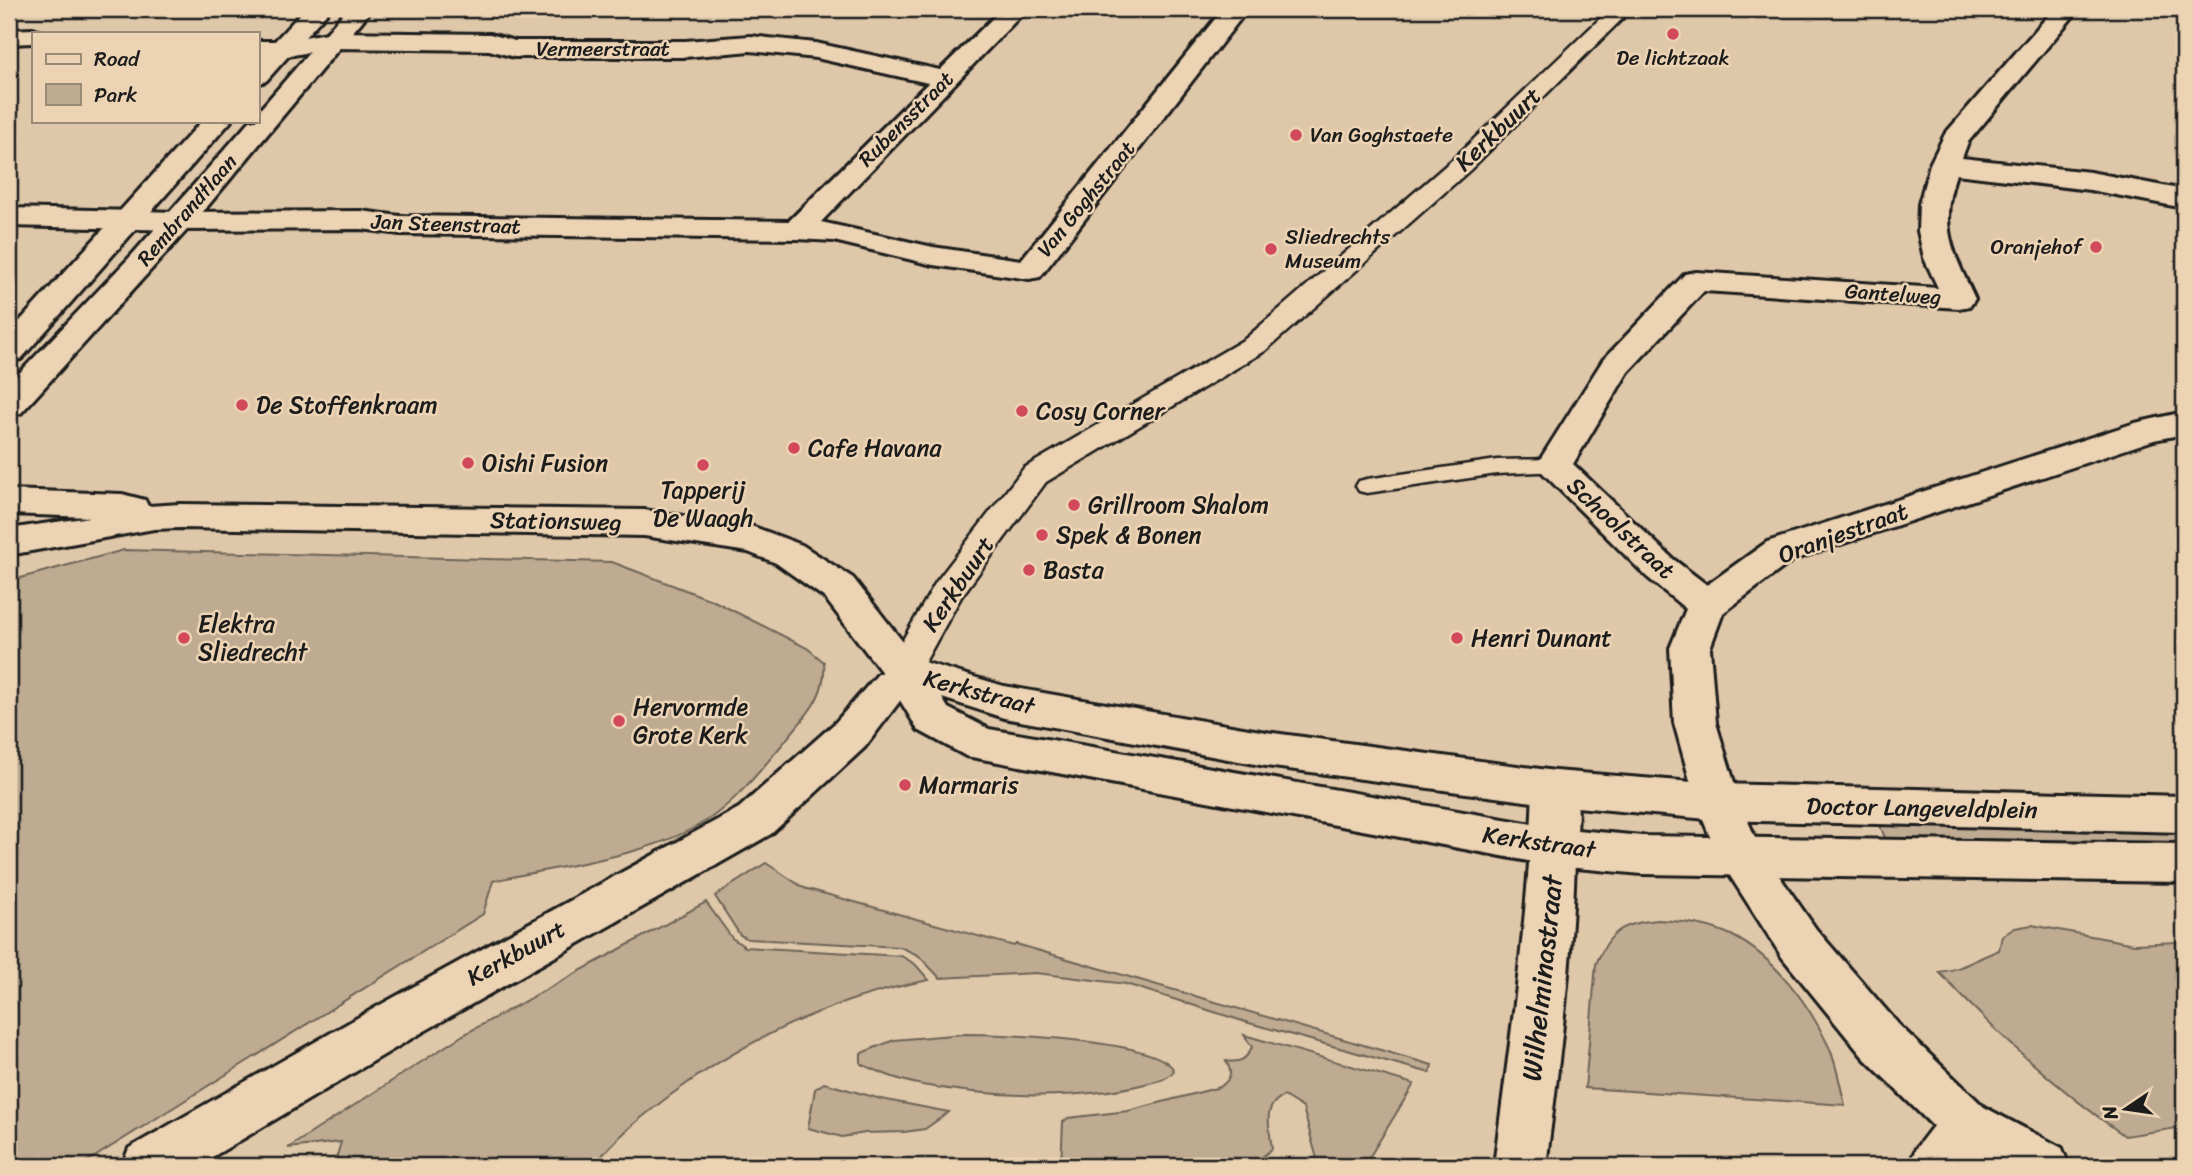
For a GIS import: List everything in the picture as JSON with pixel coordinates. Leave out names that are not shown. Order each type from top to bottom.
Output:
[{"type":"street","points":[[259,72],[270,49],[318,9]]},
{"type":"street","name":"Rembrandtlaan","points":[[9,405],[54,353],[99,311],[179,221],[360,9]]},
{"type":"street","name":"Rubensstraat","points":[[797,230],[1015,9]]},
{"type":"street","name":"Van Goghstraat","points":[[881,242],[933,256],[1029,270],[1236,9]]},
{"type":"street","name":"Kerkbuurt","points":[[148,1166],[397,1021],[755,821],[850,735],[898,678],[948,590],[1035,475],[1255,345],[1461,165],[1622,9]]},
{"type":"street","name":"Gantelweg","points":[[1696,281],[1959,299],[1935,245],[1931,214],[1944,164],[1955,140],[2067,9]]},
{"type":"street","points":[[9,37],[32,36]]},
{"type":"street","name":"Vermeerstraat","points":[[270,49],[333,40],[490,42],[514,49],[787,46],[946,79]]},
{"type":"street","name":"Rembrandtlaan","points":[[9,352],[216,122]]},
{"type":"street","points":[[1944,164],[2090,181],[2184,199]]},
{"type":"street","name":"Jan Steenstraat","points":[[9,217],[179,221],[361,220],[400,225],[797,230],[834,232],[881,242]]},
{"type":"street","name":"Schoolstraat","points":[[1696,281],[1615,367],[1554,466],[1660,568],[1707,605]]},
{"type":"street","name":"Oranjestraat","points":[[1707,605],[1780,551],[2147,431],[2184,423]]},
{"type":"street","name":"Stationsweg","points":[[9,502],[121,506],[154,517]]},
{"type":"street","name":"Stationsweg","points":[[9,541],[108,527],[154,517],[294,516],[644,523],[754,541],[789,554],[839,588],[898,678]]},
{"type":"street","points":[[1707,605],[1690,648],[1695,723],[1718,802],[1741,857],[1799,943],[1881,1041],[1966,1124],[2043,1166]]},
{"type":"street","name":"Kerkstraat","points":[[898,678],[1004,702],[1266,749],[1555,788],[1718,802]]},
{"type":"street","name":"Kerkstraat","points":[[898,678],[933,719],[981,744],[1555,847],[1642,855],[1741,857]]},
{"type":"street","name":"Wilhelminastraat","points":[[1520,1166],[1538,1041],[1555,847],[1555,788]]},
{"type":"street","name":"Doctor Langeveldplein","points":[[1718,802],[2184,814]]},
{"type":"street","name":"Doctor Langeveldplein","points":[[1741,857],[2184,863]]},
{"type":"street","points":[[1934,1166],[1966,1124]]},
{"type":"lane","points":[[1367,486],[1497,467],[1554,466]]},
{"type":"green space","points":[[124,550],[612,562],[714,601],[807,648],[824,662],[822,685],[814,704],[786,740],[742,791],[712,817],[664,841],[636,850],[493,881],[483,914],[80,1166],[9,1166],[9,1049],[17,1035],[9,1034],[9,581]]},
{"type":"green space","points":[[1879,823],[2184,829],[2184,852],[1888,845]]},
{"type":"green space","points":[[766,863],[804,888],[1014,946],[1016,944],[1432,1065],[1430,1073],[1249,1023],[1126,984],[1036,973],[940,978],[918,955],[900,947],[748,939],[740,935],[715,896]]},
{"type":"green space","points":[[706,902],[732,938],[745,947],[901,956],[915,964],[929,980],[826,1009],[731,1055],[640,1119],[620,1136],[594,1166],[334,1166],[341,1142],[288,1148],[463,1035]]},
{"type":"green space","points":[[1658,920],[1695,924],[1722,931],[1747,944],[1776,969],[1801,998],[1821,1031],[1834,1061],[1845,1105],[1585,1088],[1596,964],[1612,936],[1619,931],[1635,924]]},
{"type":"green space","points":[[2032,925],[2134,944],[2178,942],[2184,951],[2184,1127],[2125,1136],[2075,1099],[2028,1059],[1982,1017],[1939,972],[1962,966],[1999,950],[2002,936],[2015,928]]},
{"type":"green space","points":[[964,1034],[1042,1037],[1111,1045],[1163,1060],[1174,1071],[1161,1080],[1119,1089],[1034,1095],[976,1092],[922,1085],[861,1064],[861,1054],[894,1040]]},
{"type":"green space","points":[[1244,1035],[1414,1084],[1364,1166],[1319,1166],[1303,1108],[1284,1096],[1272,1105],[1270,1111],[1272,1149],[1251,1166],[1061,1166],[1063,1122],[1068,1118],[1128,1111],[1220,1087],[1230,1076],[1226,1061],[1242,1060],[1252,1047]]},
{"type":"green space","points":[[824,1083],[881,1099],[949,1112],[925,1129],[842,1137],[808,1128],[815,1089]]},
{"type":"place","name":"De lichtzaak","points":[[1673,34]]},
{"type":"place","name":"Van Goghstaete","points":[[1296,135]]},
{"type":"place","name":"Oranjehof","points":[[2096,247]]},
{"type":"place","name":"Sliedrechts Museum","points":[[1271,249]]},
{"type":"place","name":"De Stoffenkraam","points":[[242,405]]},
{"type":"place","name":"Cosy Corner","points":[[1022,411]]},
{"type":"place","name":"Cafe Havana","points":[[794,448]]},
{"type":"place","name":"Oishi Fusion","points":[[468,463]]},
{"type":"place","name":"Tapperij De Waagh","points":[[703,465]]},
{"type":"place","name":"Grillroom Shalom","points":[[1074,505]]},
{"type":"place","name":"Spek & Bonen","points":[[1042,535]]},
{"type":"place","name":"Basta","points":[[1029,570]]},
{"type":"place","name":"Elektra Sliedrecht","points":[[184,638]]},
{"type":"place","name":"Henri Dunant","points":[[1457,638]]},
{"type":"place","name":"Hervormde Grote Kerk","points":[[619,721]]},
{"type":"place","name":"Marmaris","points":[[905,785]]}]
